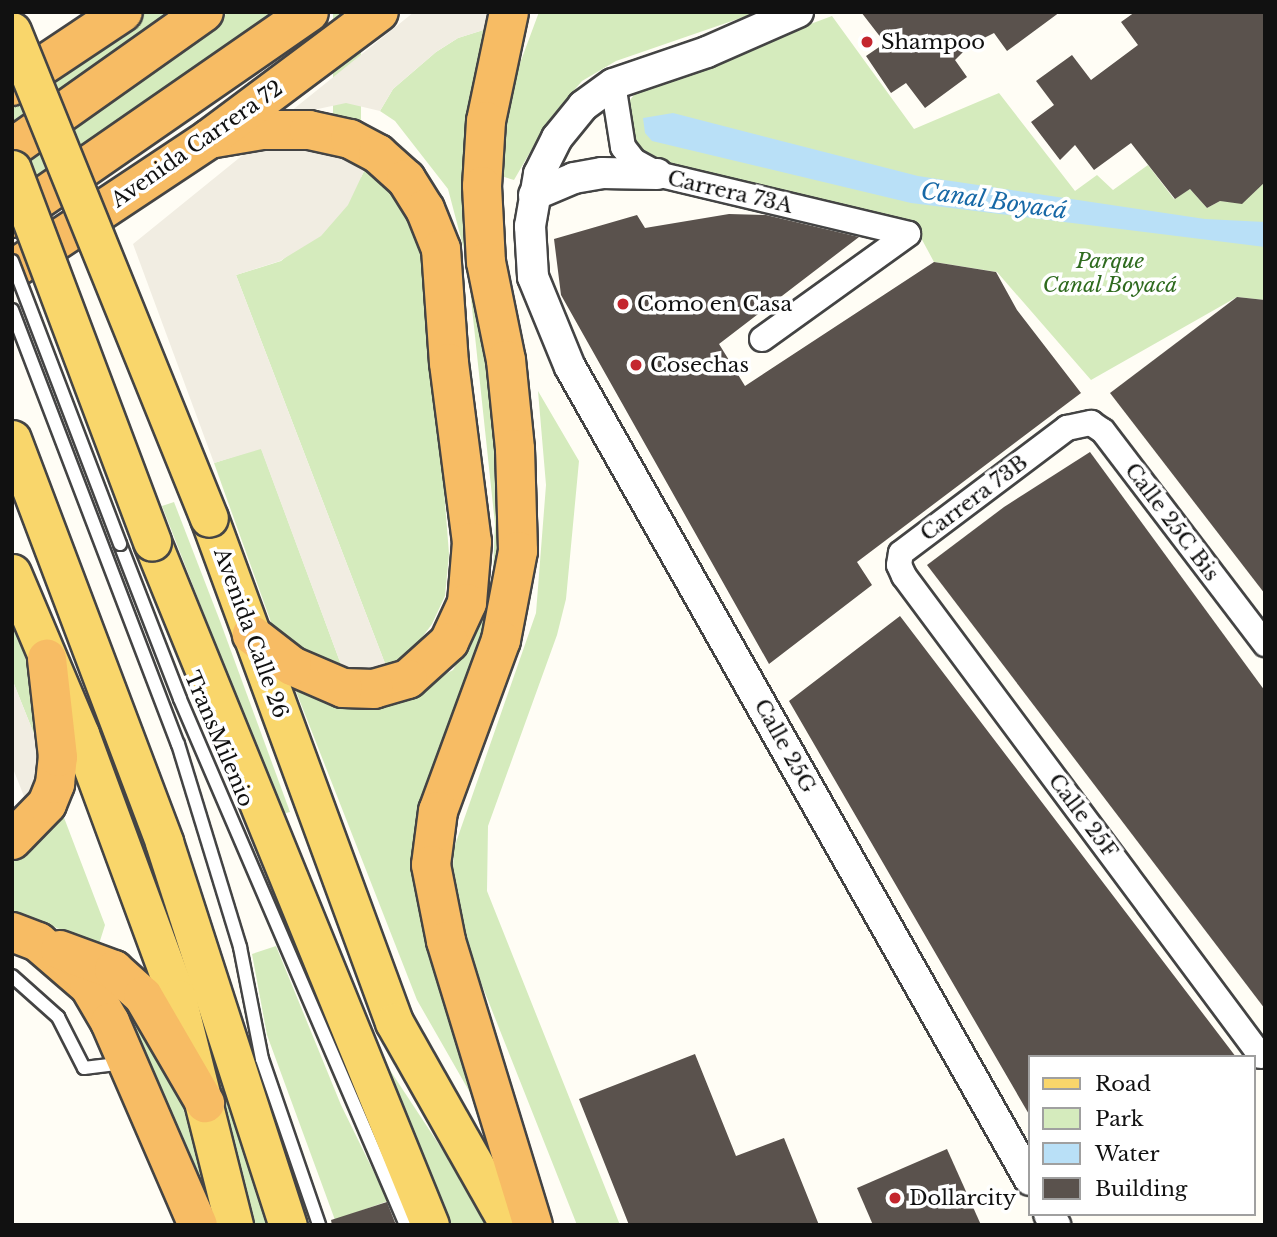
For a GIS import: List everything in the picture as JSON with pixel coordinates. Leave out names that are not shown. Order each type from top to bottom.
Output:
[{"type":"highway","points":[[12,86],[123,12]]},
{"type":"highway","points":[[12,148],[204,12]]},
{"type":"highway","name":"Avenida Carrera 72","points":[[12,218],[309,12]]},
{"type":"highway","name":"Avenida Carrera 72","points":[[12,270],[209,139],[379,12]]},
{"type":"highway","points":[[509,12],[486,121],[482,187],[486,262],[506,360],[516,449],[519,551],[501,640],[438,811],[431,865],[434,895],[446,941],[534,1225]]},
{"type":"highway","points":[[209,139],[262,130],[309,130],[350,139],[378,154],[406,179],[425,209],[441,249],[449,363],[472,542],[467,603],[449,642],[408,678],[374,689],[343,688],[292,666],[252,635]]},
{"type":"highway","points":[[12,840],[47,804],[55,784],[58,757],[47,659]]},
{"type":"highway","points":[[25,937],[114,970],[130,982],[162,1023],[205,1103]]},
{"type":"highway","points":[[25,937],[89,986],[128,1062],[198,1225]]},
{"type":"main road","name":"Avenida Calle 26","points":[[12,31],[209,518],[394,1022],[509,1225]]},
{"type":"main road","points":[[12,169],[136,543],[430,1225]]},
{"type":"main road","points":[[12,439],[164,842],[288,1225]]},
{"type":"main road","points":[[16,583],[80,734],[177,998],[234,1225]]},
{"type":"street","points":[[613,83],[707,52],[798,12]]},
{"type":"street","name":"Carrera 73A","points":[[613,83],[623,147],[634,161],[657,174],[908,234],[762,339]]},
{"type":"street","name":"Calle 25G","points":[[613,83],[568,122],[546,156],[534,195],[530,253],[544,310],[570,367],[1028,1176]]},
{"type":"street","points":[[534,195],[574,178],[602,173],[657,174]]},
{"type":"street","name":"Calle 25C Bis","points":[[1067,428],[1091,424],[1103,431],[1265,644]]},
{"type":"street","name":"Carrera 73B","points":[[904,576],[899,565],[901,553],[1067,428]]},
{"type":"street","name":"Calle 25F","points":[[904,576],[1260,1057]]},
{"type":"lane","name":"TransMilenio","points":[[12,261],[136,543],[180,699],[406,1225]]},
{"type":"lane","name":"TransMilenio","points":[[12,310],[178,744],[240,947],[262,1059],[319,1225]]},
{"type":"lane","points":[[12,976],[58,1017],[84,1068],[128,1062]]},
{"type":"green space","points":[[147,12],[179,12],[12,131],[12,106]]},
{"type":"green space","points":[[229,12],[290,12],[12,205],[12,162]]},
{"type":"green space","points":[[333,12],[361,12],[361,404],[333,404]]},
{"type":"green space","points":[[539,12],[758,12],[616,61],[582,81],[548,121],[514,180],[501,176],[505,130],[516,74]]},
{"type":"green space","name":"Parque Canal Boyacá","points":[[832,16],[914,129],[999,93],[1075,191],[1097,175],[1113,190],[1148,165],[1174,199],[1190,189],[1207,208],[1220,201],[1242,203],[1265,182],[1265,300],[1237,297],[1091,380],[997,272],[934,262],[913,223],[662,163],[632,148],[628,103],[639,88]]},
{"type":"green space","points":[[496,26],[506,526],[501,585],[421,822],[496,1138],[417,1000],[290,676],[399,699],[453,670],[481,619],[493,572],[495,524],[467,261],[448,189],[395,121],[380,111],[393,89],[436,52],[458,38]]},
{"type":"green space","points":[[365,169],[394,190],[407,210],[426,257],[449,554],[445,596],[432,624],[412,651],[386,666],[236,275],[281,261],[348,205]]},
{"type":"green space","points":[[538,391],[579,461],[566,599],[557,635],[488,826],[487,891],[620,1225],[577,1225],[457,922],[452,887],[454,848],[536,613],[546,485]]},
{"type":"green space","points":[[261,448],[343,670],[286,647],[272,625],[214,463]]},
{"type":"green space","points":[[174,502],[290,812],[282,814],[162,506]]},
{"type":"green space","points":[[12,619],[41,700],[46,764],[12,679]]},
{"type":"green space","points":[[119,758],[276,1225],[253,1225],[181,974],[109,762]]},
{"type":"green space","points":[[63,815],[105,925],[99,944],[12,911],[12,862],[22,858]]},
{"type":"green space","points":[[276,946],[341,1105],[388,1201],[335,1220],[267,1035],[252,954]]},
{"type":"green space","points":[[143,1015],[167,1058],[197,1151],[211,1225],[125,1027]]},
{"type":"green space","points":[[376,1049],[492,1225],[446,1225]]},
{"type":"shaded area","points":[[414,12],[499,12],[496,26],[458,38],[436,52],[393,89],[380,111],[346,103],[285,116]]},
{"type":"shaded area","points":[[274,140],[343,155],[365,169],[348,205],[321,236],[280,261],[236,275],[386,666],[374,669],[343,670],[261,449],[214,463],[133,244],[249,150]]},
{"type":"shaded area","points":[[12,679],[46,764],[27,804],[12,766]]},
{"type":"water","name":"Canal Boyacá","points":[[673,113],[918,176],[1205,219],[1265,222],[1265,247],[911,203],[652,141],[645,133],[643,118]]},
{"type":"building","points":[[861,12],[1060,12],[1007,51],[994,33],[970,45],[955,60],[967,77],[925,108],[906,83],[891,93],[866,56],[885,43]]},
{"type":"building","points":[[1135,12],[1265,12],[1265,182],[1242,204],[1220,201],[1207,208],[1190,189],[1175,199],[1131,143],[1094,170],[1075,145],[1060,160],[1031,122],[1054,105],[1036,81],[1072,55],[1091,80],[1138,45],[1121,22]]},
{"type":"building","points":[[729,214],[766,215],[859,237],[719,344],[745,386],[934,262],[996,272],[1017,310],[1081,393],[857,562],[872,585],[769,664],[561,295],[554,239],[637,215],[645,228]]},
{"type":"building","points":[[1237,297],[1265,300],[1265,594],[1110,393]]},
{"type":"building","points":[[1090,452],[1265,691],[1265,1009],[927,565],[1004,507]]},
{"type":"building","points":[[900,616],[1234,1055],[1028,1055],[1028,1113],[789,701]]},
{"type":"building","points":[[695,1054],[736,1156],[784,1138],[819,1225],[629,1225],[579,1099]]},
{"type":"building","points":[[947,1149],[981,1225],[873,1225],[857,1188]]},
{"type":"building","points":[[387,1202],[396,1225],[332,1225],[331,1220]]},
{"type":"place","name":"Shampoo","points":[[867,42]]},
{"type":"place","name":"Como en Casa","points":[[623,304]]},
{"type":"place","name":"Cosechas","points":[[636,365]]},
{"type":"place","name":"Dollarcity","points":[[895,1198]]}]
